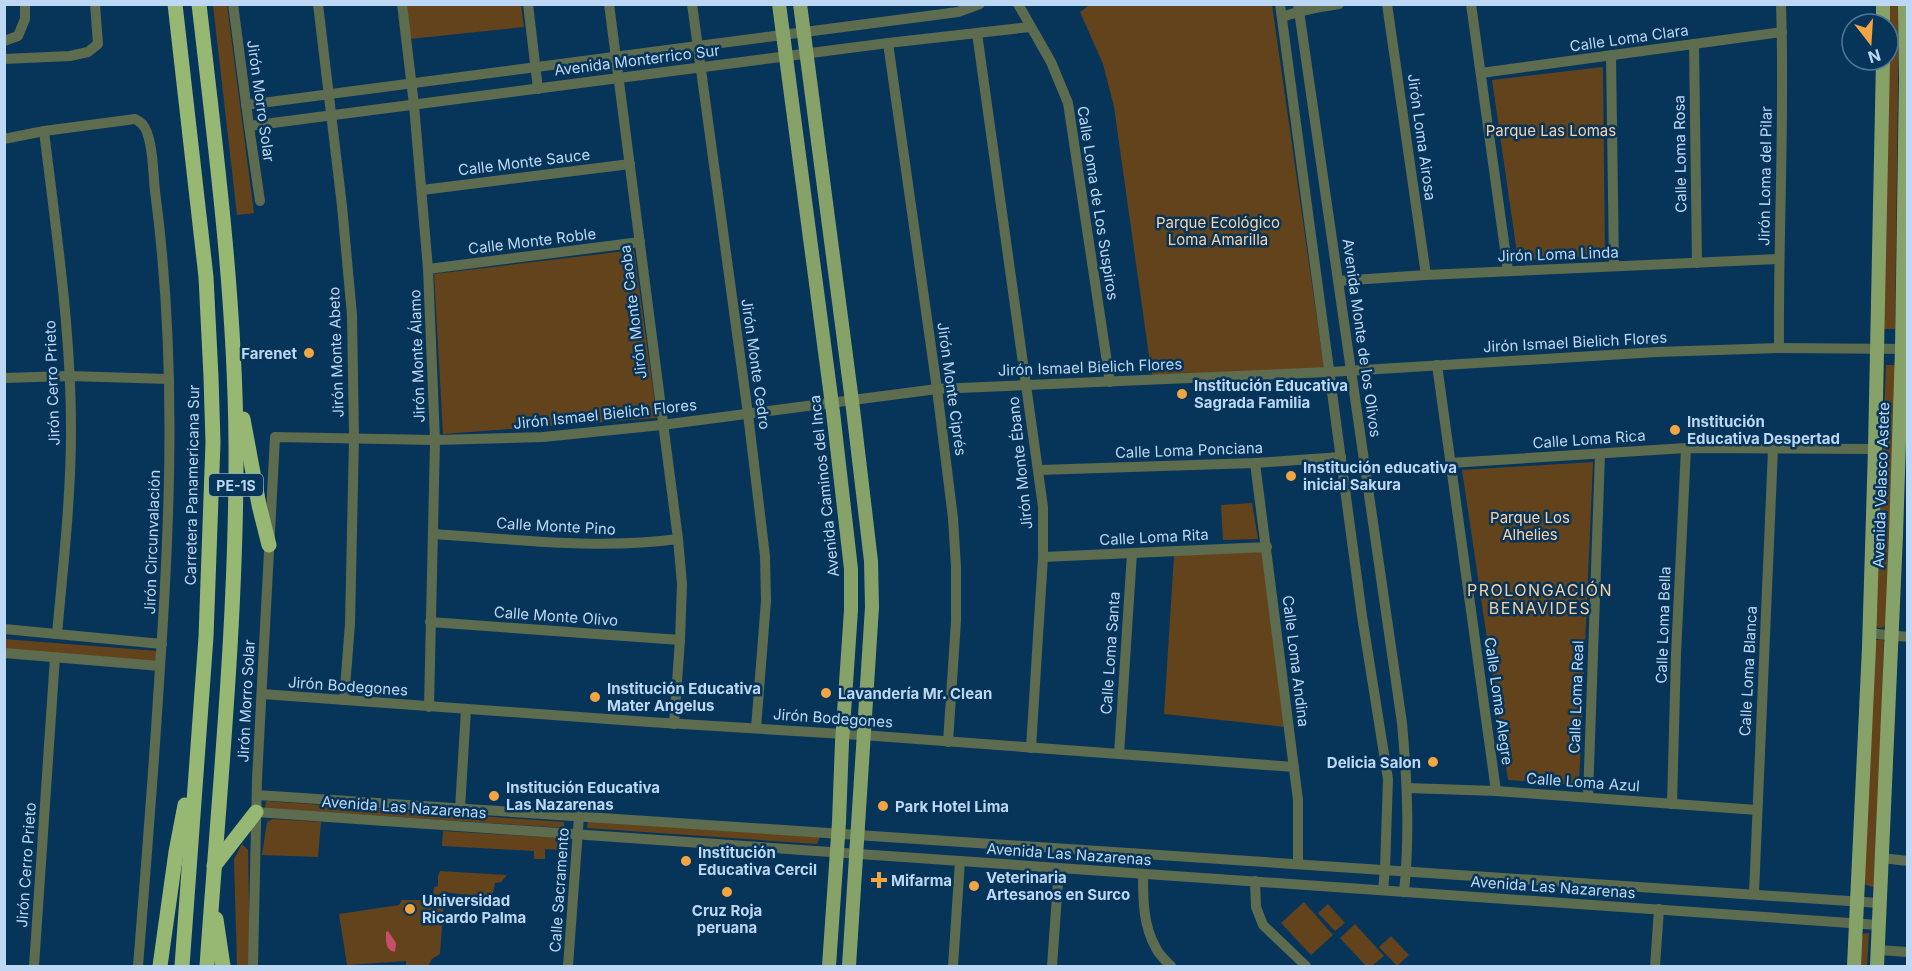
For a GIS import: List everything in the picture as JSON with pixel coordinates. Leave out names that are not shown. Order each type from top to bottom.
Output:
[{"type":"highway","name":"Carretera Panamericana Sur","points":[[175,4],[206,277],[211,376],[212,506],[206,637],[182,966]]},
{"type":"highway","name":"PE-1S","points":[[199,4],[230,276],[235,374],[236,507],[233,584],[207,966]]},
{"type":"highway","points":[[235,374],[259,505],[269,545]]},
{"type":"highway","points":[[160,966],[176,852],[198,734]]},
{"type":"highway","points":[[214,866],[256,812]]},
{"type":"highway","points":[[212,888],[223,966]]},
{"type":"main road","name":"Avenida Caminos del Inca","points":[[779,4],[832,402],[851,570],[851,610],[829,966]]},
{"type":"main road","points":[[800,4],[871,561],[872,607],[849,966]]},
{"type":"main road","name":"Avenida Velasco Astete","points":[[1876,966],[1891,635],[1902,535],[1907,79],[1905,4]]},
{"type":"main road","name":"Avenida Velasco Astete","points":[[1854,966],[1875,449],[1883,72]]},
{"type":"street","points":[[4,41],[18,36],[25,19],[25,4]]},
{"type":"street","points":[[4,59],[70,56],[88,52],[98,44],[95,4]]},
{"type":"street","name":"Jirón Morro Solar","points":[[233,4],[260,201]]},
{"type":"street","name":"Jirón Monte Abeto","points":[[318,4],[330,94],[352,315],[354,438],[350,624],[344,700]]},
{"type":"street","name":"Jirón Monte Álamo","points":[[402,4],[414,105],[428,269],[435,440],[429,707]]},
{"type":"street","points":[[528,4],[538,89]]},
{"type":"street","name":"Jirón Monte Caoba","points":[[609,4],[678,539],[682,584],[681,640],[674,724]]},
{"type":"street","name":"Jirón Monte Cedro","points":[[692,4],[765,556],[766,601],[756,728]]},
{"type":"street","name":"Avenida Monterrico Sur","points":[[246,105],[958,12],[980,4]]},
{"type":"street","name":"Calle Loma de Los Suspiros","points":[[1018,4],[1051,62],[1068,103],[1110,382]]},
{"type":"street","points":[[1280,4],[1362,616],[1388,779],[1383,890]]},
{"type":"street","points":[[1282,17],[1299,7],[1339,4]]},
{"type":"street","name":"Jirón Loma Airosa","points":[[1387,4],[1426,275]]},
{"type":"street","points":[[1471,4],[1508,271]]},
{"type":"street","name":"Jirón Loma del Pilar","points":[[1779,348],[1778,259],[1782,140],[1780,4]]},
{"type":"street","name":"Avenida Monte de los Olivos","points":[[1299,7],[1402,723],[1407,788],[1404,892]]},
{"type":"street","name":"Avenida Monterrico Sur","points":[[249,126],[888,43],[1030,27]]},
{"type":"street","name":"Calle Loma Clara","points":[[1481,73],[1782,32]]},
{"type":"street","name":"Jirón Monte Ébano","points":[[977,33],[1043,507],[1043,557],[1031,748]]},
{"type":"street","name":"Jirón Monte Ciprés","points":[[888,43],[953,518],[956,621],[948,741]]},
{"type":"street","name":"Calle Loma Rosa","points":[[1694,44],[1697,263]]},
{"type":"street","points":[[1611,55],[1614,266]]},
{"type":"street","name":"Jirón Circunvalación","points":[[44,131],[126,119],[139,121],[145,127],[149,143],[159,222],[169,379],[169,520],[138,966]]},
{"type":"street","points":[[4,139],[44,131]]},
{"type":"street","name":"Jirón Cerro Prieto","points":[[44,131],[63,302],[71,430],[67,518],[57,634]]},
{"type":"street","name":"Calle Monte Sauce","points":[[422,190],[630,164]]},
{"type":"street","name":"Calle Monte Roble","points":[[428,269],[640,242]]},
{"type":"street","name":"Jirón Loma Linda","points":[[1338,281],[1778,259]]},
{"type":"street","name":"Jirón Ismael Bielich Flores","points":[[275,437],[435,440],[543,437],[662,425],[937,388],[1330,372],[1657,352],[1779,348],[1905,349]]},
{"type":"street","name":"Calle Loma Alegre","points":[[1437,365],[1496,791]]},
{"type":"street","points":[[4,378],[68,376],[169,379]]},
{"type":"street","name":"Jirón Morro Solar","points":[[253,966],[256,812],[275,437]]},
{"type":"street","name":"Calle Loma Rica","points":[[1450,464],[1686,448],[1875,449]]},
{"type":"street","name":"Calle Loma Bella","points":[[1672,804],[1676,654],[1686,448]]},
{"type":"street","name":"Calle Loma Blanca","points":[[1754,893],[1773,449]]},
{"type":"street","name":"Calle Loma Real","points":[[1587,797],[1600,454]]},
{"type":"street","name":"Calle Loma Ponciana","points":[[1039,470],[1255,463],[1341,456]]},
{"type":"street","name":"Calle Loma Andina","points":[[1255,463],[1298,800],[1298,863]]},
{"type":"street","name":"Calle Monte Pino","points":[[433,534],[607,544],[678,539]]},
{"type":"street","name":"Calle Loma Rita","points":[[1043,557],[1267,547]]},
{"type":"street","name":"Calle Loma Santa","points":[[1119,754],[1132,553]]},
{"type":"street","name":"Calle Monte Olivo","points":[[430,622],[681,640]]},
{"type":"street","points":[[4,629],[162,644]]},
{"type":"street","points":[[1869,633],[1908,637]]},
{"type":"street","points":[[4,653],[160,666]]},
{"type":"street","name":"Jirón Cerro Prieto","points":[[34,966],[55,657]]},
{"type":"street","name":"Jirón Bodegones","points":[[262,694],[1294,767]]},
{"type":"street","points":[[460,808],[466,710]]},
{"type":"street","name":"Calle Loma Azul","points":[[1407,788],[1496,791],[1757,810]]},
{"type":"street","name":"Avenida Las Nazarenas","points":[[257,795],[1879,903]]},
{"type":"street","name":"Avenida Las Nazarenas","points":[[256,812],[1879,925]]},
{"type":"street","name":"Calle Sacramento","points":[[568,966],[579,816]]},
{"type":"street","points":[[1882,858],[1908,861]]},
{"type":"street","points":[[953,966],[960,861]]},
{"type":"street","points":[[1052,966],[1059,868]]},
{"type":"street","points":[[1143,874],[1143,906],[1149,929],[1156,949],[1171,966]]},
{"type":"street","points":[[1255,881],[1256,907],[1263,925],[1306,966]]},
{"type":"street","points":[[1655,966],[1659,909]]},
{"type":"street","points":[[1878,950],[1908,952]]},
{"type":"green space","name":"Parque Ecológico Loma Amarilla","points":[[1091,4],[1272,5],[1324,368],[1152,377],[1114,107],[1103,64],[1080,12]]},
{"type":"green space","points":[[1899,4],[1899,12],[1889,12],[1889,5]]},
{"type":"green space","points":[[213,5],[227,5],[254,213],[237,215]]},
{"type":"green space","points":[[405,5],[521,5],[524,27],[410,39]]},
{"type":"green space","name":"Parque Las Lomas","points":[[1603,67],[1605,256],[1518,260],[1492,80]]},
{"type":"green space","points":[[1888,72],[1898,72],[1895,329],[1884,329]]},
{"type":"green space","points":[[634,250],[657,418],[443,434],[434,274]]},
{"type":"green space","points":[[1886,365],[1896,365],[1887,623],[1884,627],[1879,628],[1875,625]]},
{"type":"green space","name":"Parque Los Alhelies","points":[[1593,462],[1579,785],[1508,780],[1462,470]]},
{"type":"green space","points":[[1252,503],[1258,539],[1223,540],[1221,505]]},
{"type":"green space","points":[[1263,551],[1285,727],[1164,714],[1174,555]]},
{"type":"green space","points":[[4,639],[157,651],[156,661],[5,649]]},
{"type":"green space","points":[[1880,639],[1884,642],[1876,885],[1873,887],[1863,882],[1875,641]]},
{"type":"green space","points":[[266,801],[564,822],[564,828],[265,808]]},
{"type":"green space","points":[[273,819],[321,822],[318,857],[262,855],[267,822]]},
{"type":"green space","points":[[588,821],[820,837],[817,844],[587,828]]},
{"type":"green space","points":[[443,831],[563,838],[562,850],[545,849],[545,859],[534,859],[534,851],[442,846]]},
{"type":"green space","points":[[242,844],[248,850],[250,966],[237,966],[234,859]]},
{"type":"green space","points":[[440,871],[507,875],[501,882],[495,883],[492,898],[443,892],[433,895],[434,887],[438,886]]},
{"type":"green space","points":[[402,900],[444,900],[440,954],[432,959],[428,966],[406,966],[406,961],[347,965],[339,914],[399,905]]},
{"type":"green space","points":[[1304,902],[1333,935],[1311,955],[1281,923]]},
{"type":"green space","points":[[1328,904],[1345,923],[1335,931],[1318,913]]},
{"type":"green space","points":[[1355,924],[1384,956],[1372,966],[1366,966],[1340,938]]},
{"type":"green space","points":[[1868,933],[1867,966],[1859,966],[1862,936]]},
{"type":"green space","points":[[1391,936],[1409,955],[1397,966],[1379,947]]},
{"type":"green space","points":[[439,965],[537,966],[439,966]]},
{"type":"shaded area","points":[[388,931],[396,943],[395,952],[387,945],[386,932]]},
{"type":"place","name":"Farenet","points":[[309,353]]},
{"type":"place","name":"Institución Educativa Sagrada Familia","points":[[1182,394]]},
{"type":"place","name":"Institución Educativa Despertad","points":[[1675,430]]},
{"type":"place","name":"Institución educativa inicial Sakura","points":[[1291,476]]},
{"type":"place","name":"Lavandería Mr. Clean","points":[[826,693]]},
{"type":"place","name":"Institución Educativa Mater Angelus","points":[[595,697]]},
{"type":"place","name":"Delicia Salon","points":[[1433,762]]},
{"type":"place","name":"Institución Educativa Las Nazarenas","points":[[494,796]]},
{"type":"place","name":"Park Hotel Lima","points":[[883,806]]},
{"type":"place","name":"Institución Educativa Cercil","points":[[686,861]]},
{"type":"place","name":"Mifarma","points":[[879,880]]},
{"type":"place","name":"Veterinaria Artesanos en Surco","points":[[974,886]]},
{"type":"place","name":"Cruz Roja peruana","points":[[727,892]]},
{"type":"place","name":"Universidad Ricardo Palma","points":[[410,909]]},
{"type":"district","name":"PROLONGACIÓN BENAVIDES","points":[[1540,599]]}]
